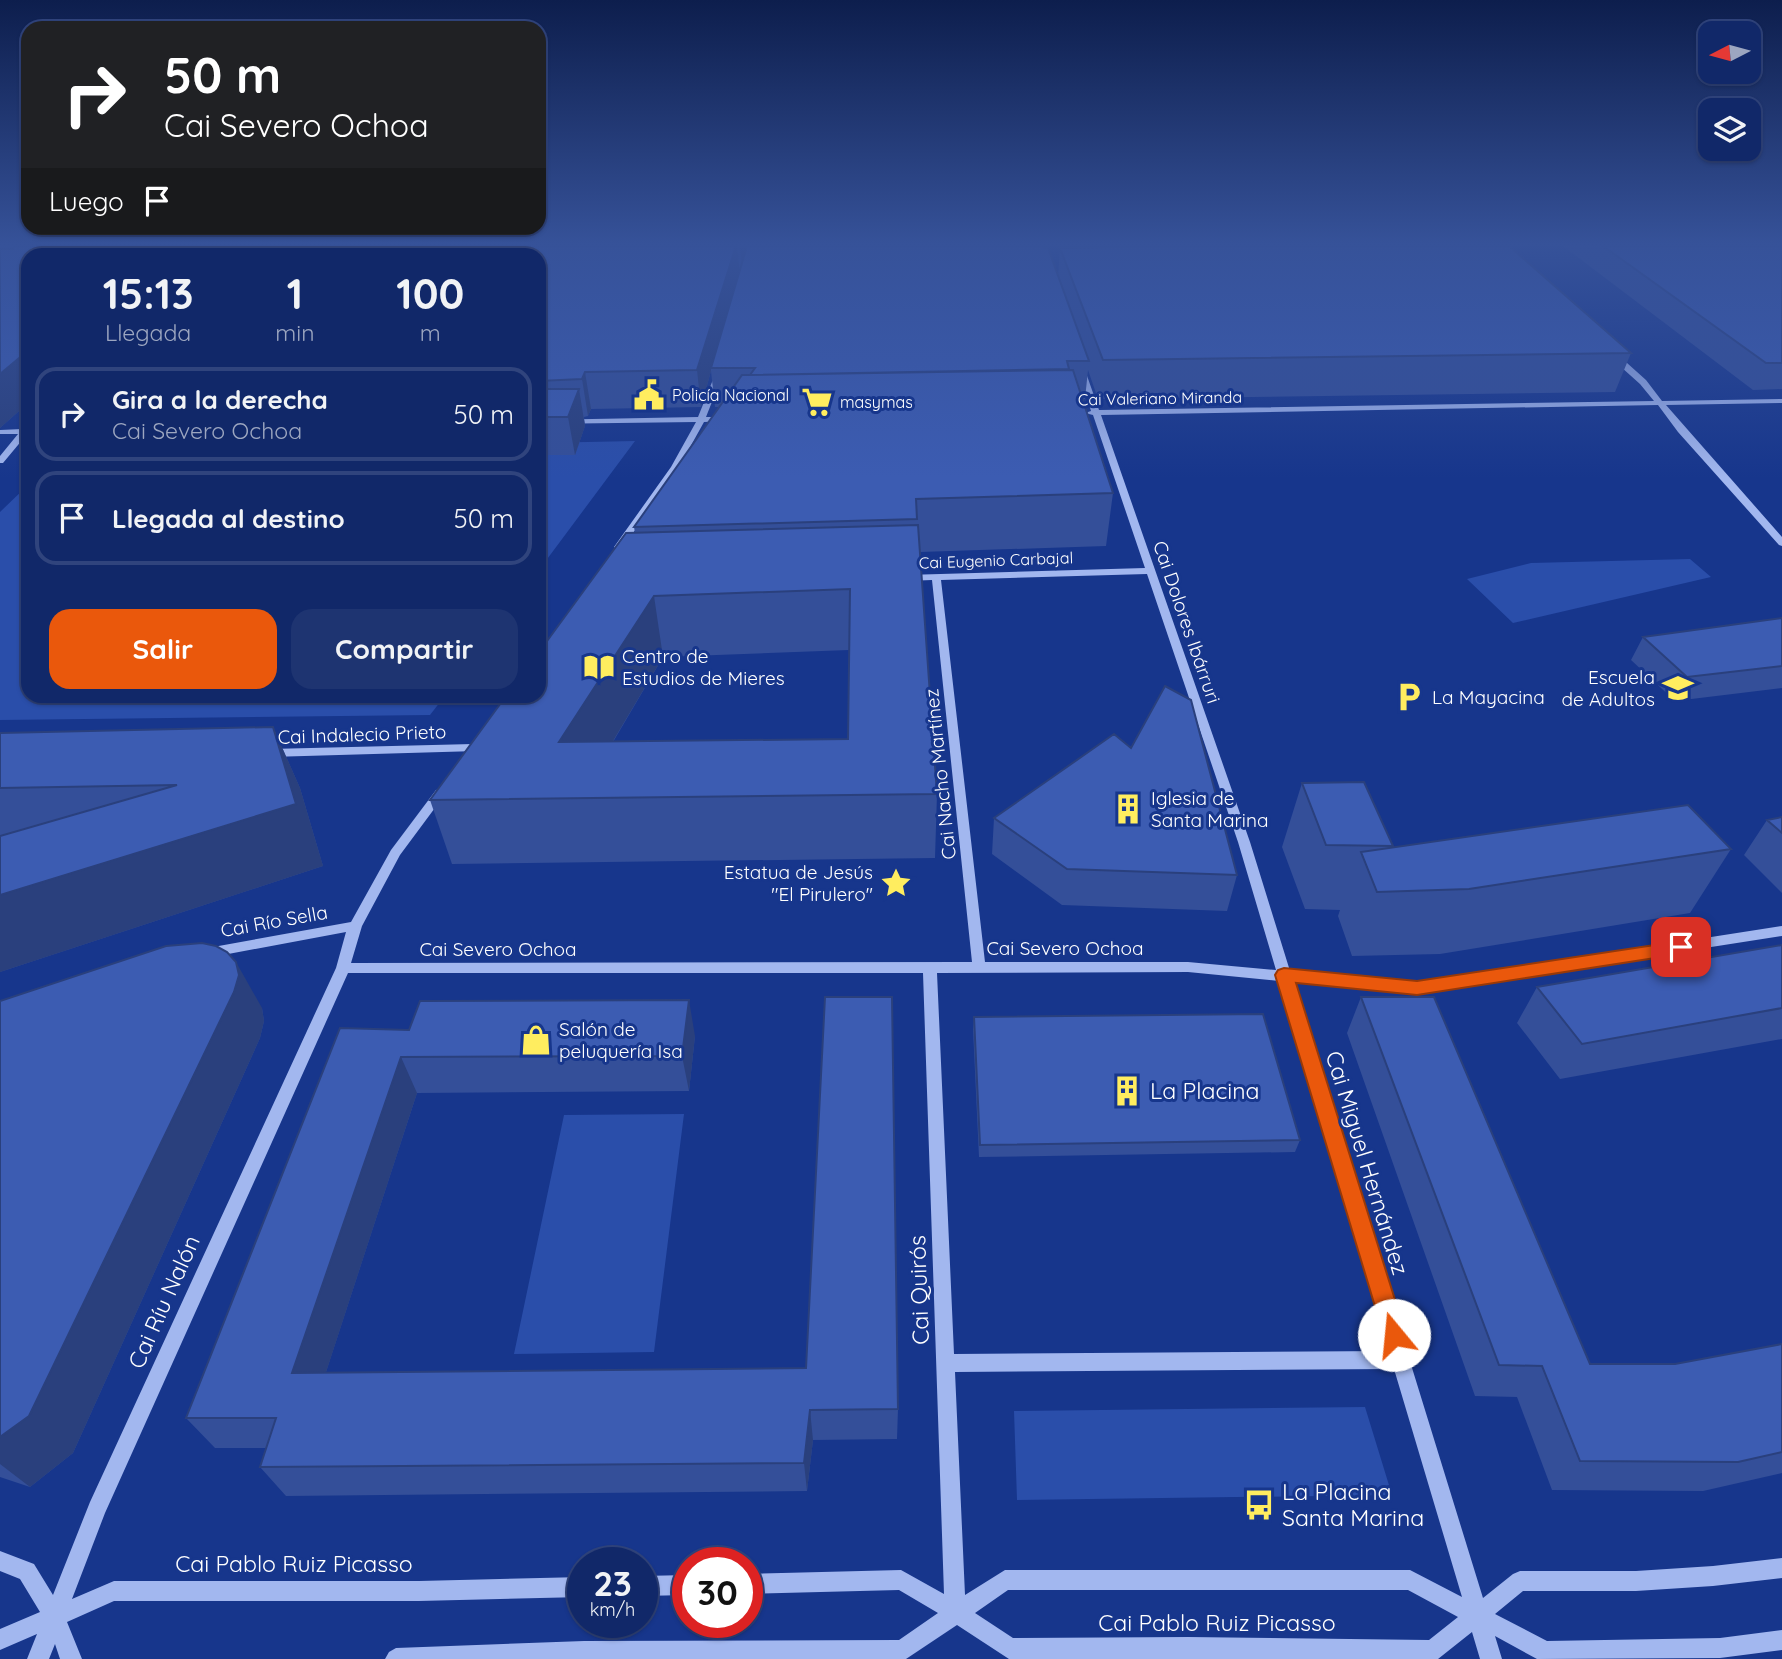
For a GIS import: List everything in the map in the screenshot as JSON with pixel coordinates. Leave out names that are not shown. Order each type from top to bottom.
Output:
[{"type":"street","points":[[1607,349],[1643,382],[1782,544]]},
{"type":"street","name":"Cai Dolores Ibárruri","points":[[1076,356],[1244,842]]},
{"type":"street","points":[[613,555],[688,446],[702,419],[719,373]]},
{"type":"street","name":"Cai Valeriano Miranda","points":[[1082,414],[1782,401]]},
{"type":"street","points":[[546,422],[743,419]]},
{"type":"street","points":[[0,432],[21,430]]},
{"type":"street","points":[[0,461],[21,437]]},
{"type":"street","name":"Cai Eugenio Carbajal","points":[[895,579],[1150,570]]},
{"type":"street","name":"Cai Nacho Martínez","points":[[936,577],[979,967]]},
{"type":"street","name":"Cai Indalecio Prieto","points":[[256,754],[473,749]]},
{"type":"street","name":"Cai Ríu Nalón","points":[[38,1659],[97,1509],[343,968],[355,926],[395,853],[450,780]]},
{"type":"street","name":"Cai Miguel Hernández","points":[[1244,842],[1491,1659]]},
{"type":"street","name":"Cai Río Sella","points":[[192,955],[355,926]]},
{"type":"street","name":"Cai Severo Ochoa","points":[[343,968],[1188,967],[1417,988],[1782,931]]},
{"type":"street","name":"Cai Quirós","points":[[930,967],[955,1612]]},
{"type":"street","points":[[944,1363],[1402,1360]]},
{"type":"street","points":[[0,1561],[27,1571],[55,1618],[71,1659]]},
{"type":"street","name":"Cai Pablo Ruiz Picasso","points":[[763,1584],[901,1580],[1010,1649],[1188,1647],[1432,1651],[1520,1581],[1636,1581],[1782,1568]]},
{"type":"street","name":"Cai Pablo Ruiz Picasso","points":[[396,1659],[584,1651],[902,1650],[1005,1580],[1410,1580],[1545,1652],[1720,1648],[1782,1640]]},
{"type":"street","name":"Cai Pablo Ruiz Picasso","points":[[0,1640],[114,1591],[419,1591],[567,1587]]},
{"type":"shaded area","points":[[635,441],[546,561],[546,443]]},
{"type":"shaded area","points":[[21,492],[21,703],[439,703],[430,715],[0,720],[0,512]]},
{"type":"shaded area","points":[[1690,559],[1711,577],[1513,623],[1467,579],[1531,563]]},
{"type":"shaded area","points":[[684,1114],[654,1352],[514,1354],[564,1115]]},
{"type":"shaded area","points":[[1365,1407],[1392,1495],[1017,1500],[1014,1411]]},
{"type":"building","points":[[0,323],[21,323],[21,356],[0,374]]},
{"type":"building","points":[[546,323],[712,323],[697,370],[585,372],[582,379],[546,381]]},
{"type":"building","points":[[724,323],[1075,323],[1089,361],[1067,361],[1069,369],[750,375],[755,368],[711,368]]},
{"type":"building","points":[[1089,323],[1597,323],[1631,353],[1103,360]]},
{"type":"building","points":[[1711,323],[1782,323],[1782,363],[1766,363]]},
{"type":"building","points":[[1073,370],[1113,493],[916,499],[917,519],[634,527],[742,375]]},
{"type":"building","points":[[546,389],[579,389],[568,417],[546,417]]},
{"type":"building","points":[[918,525],[937,794],[430,800],[501,703],[546,703],[546,642],[626,533]],"holes":[[[850,589],[848,739],[559,742],[654,596]]]},
{"type":"building","points":[[1782,618],[1782,666],[1687,677],[1643,637]]},
{"type":"building","name":"Iglesia de Santa Marina","points":[[1165,686],[1191,700],[1237,875],[1067,869],[994,818],[1114,734],[1131,748]]},
{"type":"building","points":[[273,727],[296,804],[0,895],[0,836],[177,785],[0,788],[0,733]]},
{"type":"building","points":[[1364,782],[1393,846],[1326,845],[1302,783]]},
{"type":"building","points":[[1688,805],[1731,849],[1469,889],[1377,892],[1361,852]]},
{"type":"building","points":[[1782,817],[1782,833],[1767,820]]},
{"type":"building","points":[[202,943],[227,952],[236,962],[239,975],[234,992],[29,1416],[0,1437],[0,1001],[166,946]]},
{"type":"building","points":[[1782,945],[1782,1008],[1582,1044],[1537,987]]},
{"type":"building","points":[[825,997],[892,997],[898,1409],[810,1410],[804,1463],[260,1467],[276,1418],[186,1418],[340,1028],[409,1030],[420,1001],[689,1000],[682,1056],[401,1057],[292,1373],[806,1368]]},
{"type":"building","points":[[1361,997],[1434,997],[1590,1364],[1675,1364],[1782,1344],[1782,1452],[1738,1462],[1580,1461],[1542,1366],[1499,1365]]},
{"type":"building","name":"La Placina","points":[[1263,1014],[1300,1140],[980,1145],[974,1017]]},
{"type":"place","name":"Policía Nacional","points":[[649,395]]},
{"type":"place","name":"masymas","points":[[817,402]]},
{"type":"place","name":"Centro de Estudios de Mieres","points":[[599,667]]},
{"type":"place","name":"Escuela de Adultos","points":[[1678,688]]},
{"type":"place","name":"La Mayacina","points":[[1409,697]]},
{"type":"place","name":"Iglesia de Santa Marina","points":[[1128,809]]},
{"type":"place","name":"Estatua de Jesús \"El Pirulero\"","points":[[896,883]]},
{"type":"place","name":"Salón de peluquería Isa","points":[[536,1040]]},
{"type":"place","name":"La Placina","points":[[1127,1091]]},
{"type":"place","name":"La Placina Santa Marina","points":[[1259,1505]]},
{"type":"route","points":[[1394,1335],[1284,975],[1417,988],[1681,947]]}]
